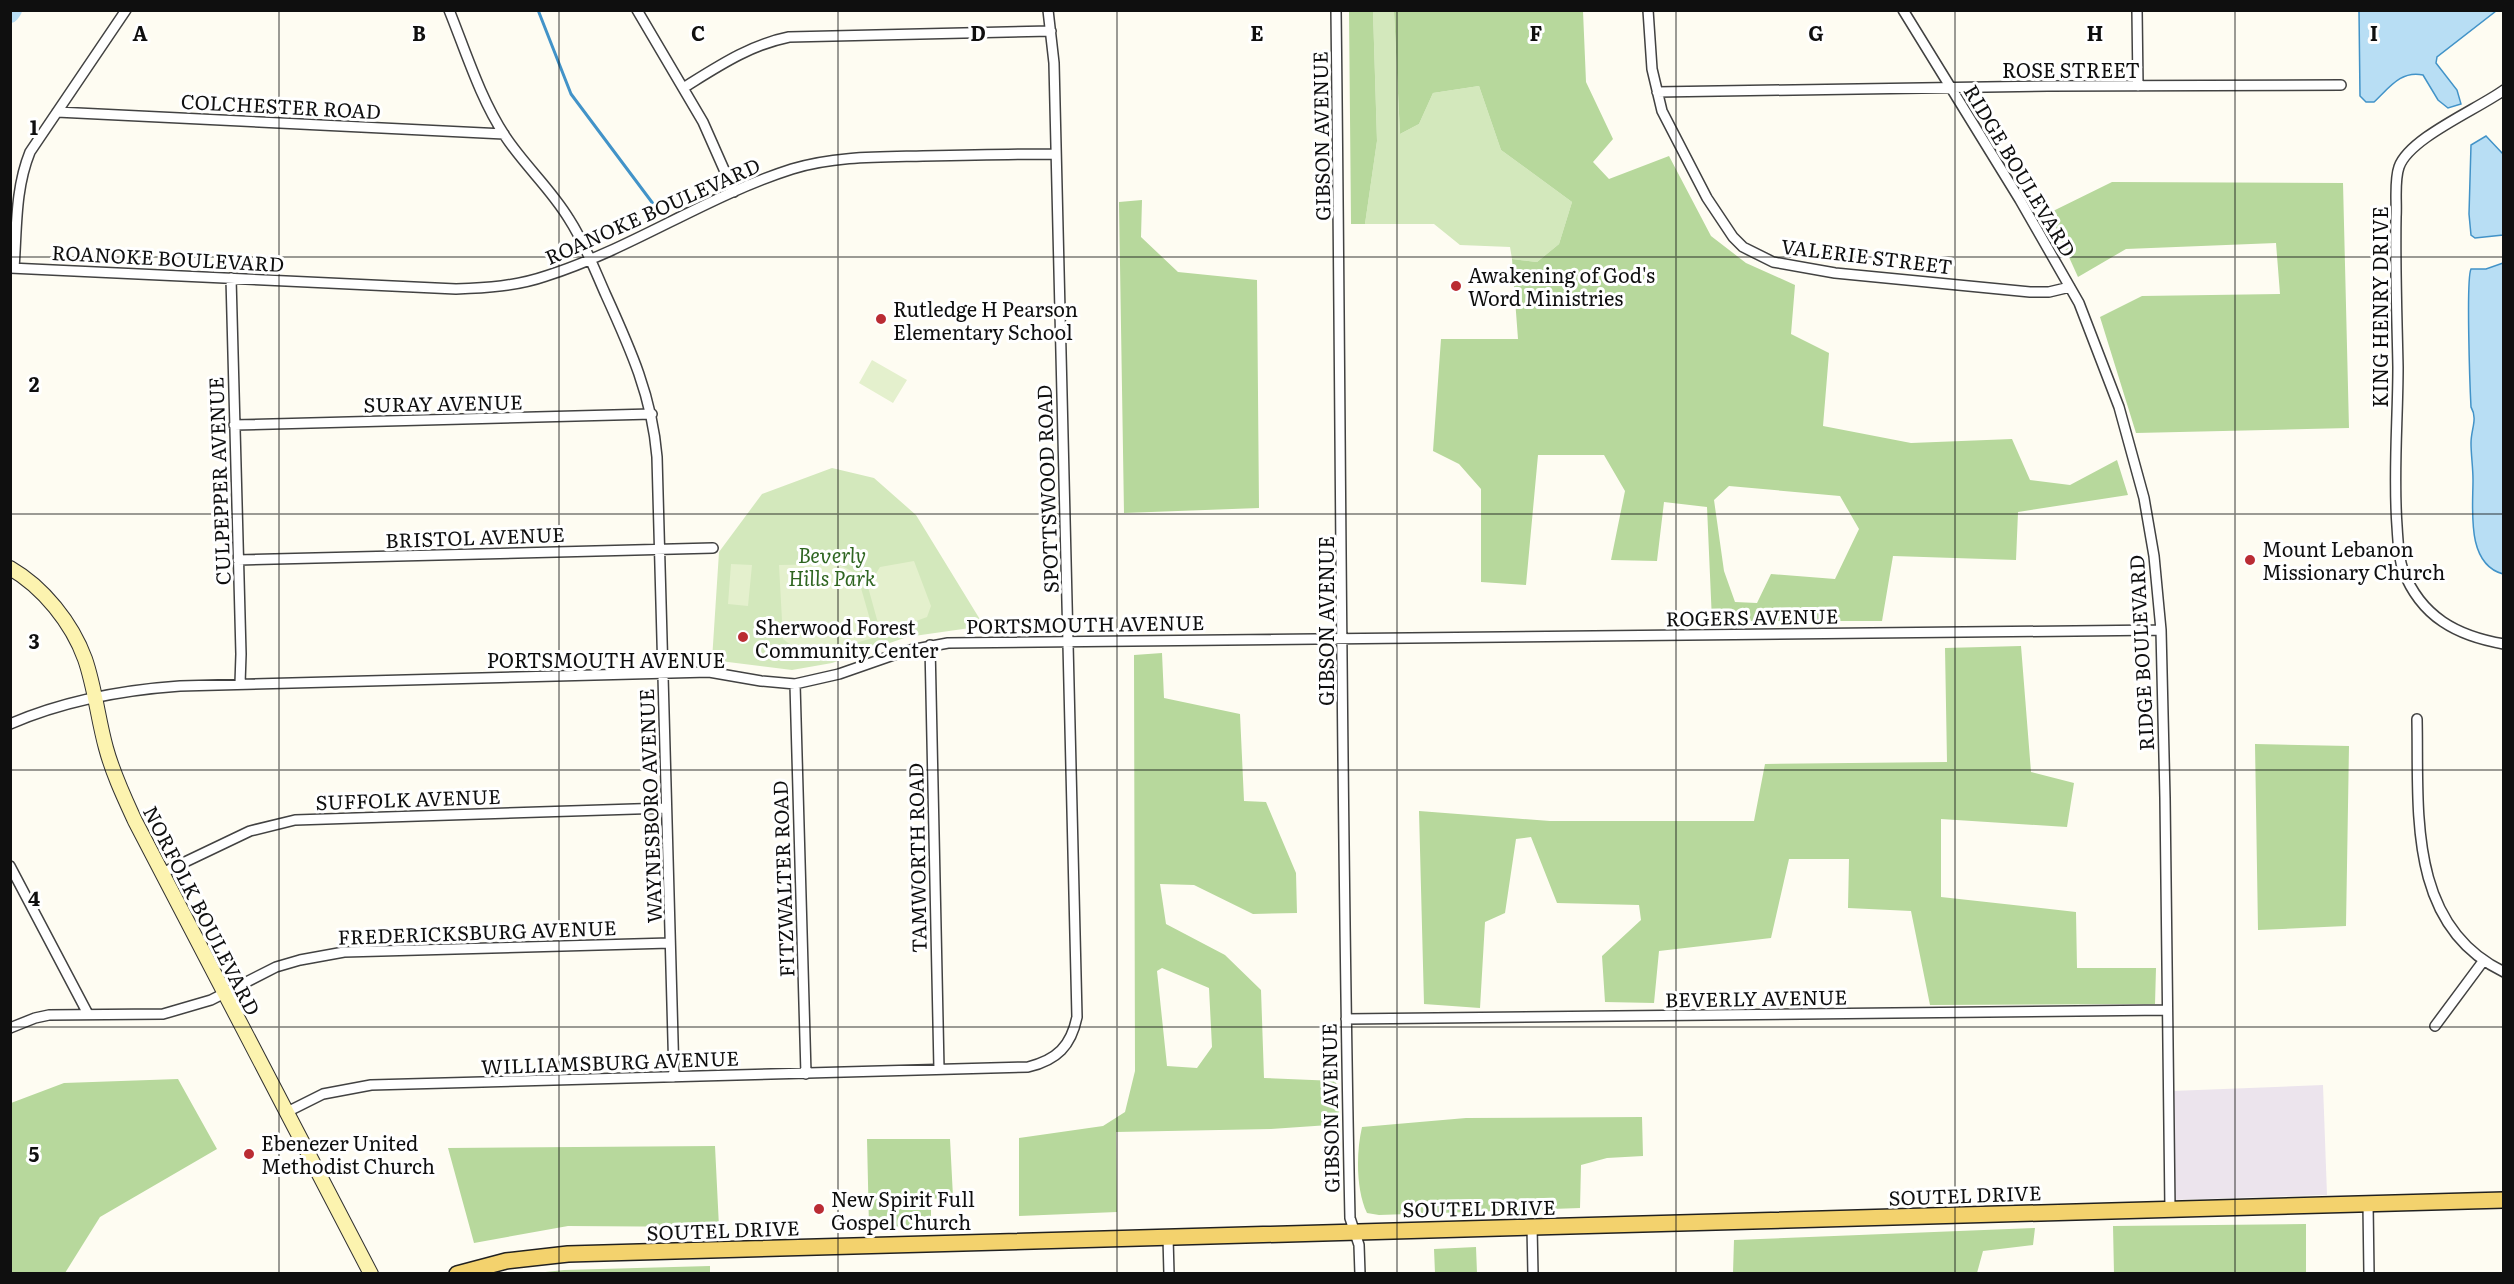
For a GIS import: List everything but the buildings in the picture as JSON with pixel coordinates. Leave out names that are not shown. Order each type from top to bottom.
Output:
[{"type":"main road","name":"SOUTEL DRIVE","points":[[457,1274],[506,1261],[568,1254],[2504,1200]]},
{"type":"street","points":[[12,268],[22,170],[30,152],[126,10]]},
{"type":"street","name":"WAYNESBORO AVENUE","points":[[449,10],[489,106],[504,134],[558,202],[590,260],[635,360],[652,414],[657,457],[674,1077]]},
{"type":"street","points":[[637,10],[703,122],[735,192]]},
{"type":"street","name":"SPOTTSWOOD ROAD","points":[[939,1069],[1028,1067],[1041,1064],[1061,1053],[1069,1043],[1077,1017],[1054,63],[1048,10]]},
{"type":"street","name":"GIBSON AVENUE","points":[[1336,10],[1343,639],[1343,930],[1350,1218],[1359,1245],[1360,1274]]},
{"type":"street","name":"VALERIE STREET","points":[[1648,10],[1649,45],[1662,111],[1707,198],[1734,237],[1759,256],[1773,262],[1835,273],[2001,290],[2049,292],[2070,287]]},
{"type":"street","name":"RIDGE BOULEVARD","points":[[1903,10],[2020,200],[2070,287],[2095,340],[2119,407],[2134,459],[2154,556],[2161,630],[2170,1209]]},
{"type":"street","points":[[2138,10],[2138,86]]},
{"type":"street","points":[[683,87],[758,45],[789,38],[1051,31]]},
{"type":"street","name":"ROSE STREET","points":[[1657,92],[2341,85]]},
{"type":"street","name":"KING HENRY DRIVE","points":[[2501,92],[2455,119],[2407,153],[2398,168],[2395,263],[2398,368],[2396,508],[2399,553],[2403,570],[2416,595],[2436,619],[2474,639],[2504,644]]},
{"type":"street","name":"COLCHESTER ROAD","points":[[57,112],[504,134]]},
{"type":"street","name":"ROANOKE BOULEVARD","points":[[12,268],[477,289],[526,281],[590,260],[735,192],[795,168],[850,158],[1056,154]]},
{"type":"street","name":"CULPEPPER AVENUE","points":[[231,278],[240,684]]},
{"type":"street","name":"SURAY AVENUE","points":[[234,425],[652,414]]},
{"type":"street","name":"BRISTOL AVENUE","points":[[238,560],[713,548]]},
{"type":"street","name":"NORFOLK BOULEVARD","points":[[10,568],[39,590],[77,641],[85,660],[106,749],[119,787],[371,1274]]},
{"type":"street","name":"ROGERS AVENUE","points":[[1343,639],[2161,630]]},
{"type":"street","name":"PORTSMOUTH AVENUE","points":[[10,724],[52,709],[154,688],[709,672],[795,684],[839,675],[905,651],[948,643],[1343,639]]},
{"type":"street","name":"TAMWORTH ROAD","points":[[930,645],[939,1069]]},
{"type":"street","name":"FITZWALTER ROAD","points":[[795,684],[806,1074]]},
{"type":"street","points":[[2416,719],[2421,843],[2429,885],[2449,924],[2464,943],[2484,960],[2504,972]]},
{"type":"street","name":"SUFFOLK AVENUE","points":[[162,873],[250,831],[295,820],[666,808]]},
{"type":"street","points":[[12,872],[88,1014]]},
{"type":"street","name":"FREDERICKSBURG AVENUE","points":[[10,1028],[50,1015],[163,1014],[196,1006],[276,968],[300,960],[344,952],[670,943]]},
{"type":"street","points":[[2435,1026],[2484,960]]},
{"type":"street","name":"BEVERLY AVENUE","points":[[1346,1019],[2167,1011]]},
{"type":"street","name":"WILLIAMSBURG AVENUE","points":[[287,1112],[323,1094],[354,1087],[939,1069]]},
{"type":"street","points":[[2368,1204],[2369,1274]]},
{"type":"street","points":[[1532,1227],[1533,1274]]},
{"type":"street","points":[[1168,1237],[1169,1274]]},
{"type":"shaded area","points":[[2323,1085],[2327,1195],[2175,1200],[2172,1091]]},
{"type":"green space","points":[[1349,11],[1373,11],[1377,141],[1365,224],[1351,224]]},
{"type":"green space","points":[[1373,11],[1394,11],[1400,134],[1419,124],[1433,93],[1479,86],[1501,150],[1572,202],[1559,244],[1537,262],[1512,259],[1510,247],[1460,245],[1434,224],[1365,224],[1377,141]]},
{"type":"green space","points":[[1394,11],[1583,11],[1586,82],[1613,139],[1593,162],[1609,179],[1669,156],[1711,236],[1746,263],[1795,285],[1791,334],[1829,353],[1823,426],[1911,443],[2012,439],[2030,480],[2070,485],[2117,460],[2128,495],[2018,512],[2016,560],[1893,556],[1882,621],[1712,621],[1707,507],[1664,502],[1657,561],[1611,560],[1625,491],[1604,455],[1538,455],[1526,585],[1481,582],[1481,489],[1459,464],[1433,451],[1441,339],[1518,339],[1512,259],[1537,262],[1559,244],[1572,202],[1501,150],[1479,86],[1433,93],[1419,124],[1400,134]],"holes":[[[1729,486],[1840,496],[1859,529],[1835,579],[1771,574],[1757,603],[1735,602],[1724,571],[1714,500]]]},
{"type":"green space","points":[[2112,182],[2343,183],[2349,428],[2136,433],[2100,317],[2142,296],[2280,294],[2276,243],[2126,249],[2078,277],[2049,213]]},
{"type":"green space","points":[[1142,200],[1141,237],[1178,272],[1257,280],[1259,508],[1124,513],[1119,202]]},
{"type":"green space","points":[[872,360],[907,380],[893,403],[859,383]]},
{"type":"green space","name":"Beverly Hills Park","points":[[832,468],[874,478],[916,515],[984,626],[907,637],[832,663],[792,670],[712,660],[719,552],[762,494]]},
{"type":"green space","points":[[914,561],[931,606],[927,617],[881,634],[868,587],[880,567]]},
{"type":"green space","points":[[731,564],[752,565],[748,606],[728,604]]},
{"type":"green space","points":[[838,564],[857,574],[875,637],[828,649],[803,649],[792,645],[783,639],[779,565]]},
{"type":"green space","points":[[2021,646],[2031,772],[2074,783],[2067,827],[1941,819],[1941,897],[2076,912],[2077,968],[2156,968],[2155,1004],[1930,1005],[1911,911],[1848,908],[1849,859],[1789,859],[1771,938],[1659,951],[1654,1003],[1605,1002],[1602,956],[1641,920],[1639,905],[1557,903],[1531,837],[1516,839],[1505,913],[1485,922],[1480,1008],[1424,1004],[1419,811],[1550,821],[1754,821],[1765,764],[1947,762],[1945,648]]},
{"type":"green space","points":[[1162,653],[1164,698],[1240,714],[1244,801],[1266,802],[1296,873],[1297,913],[1253,914],[1194,885],[1160,884],[1166,924],[1225,955],[1261,990],[1264,1078],[1336,1081],[1339,1116],[1329,1125],[1271,1129],[1116,1132],[1117,1212],[1019,1216],[1019,1138],[1103,1126],[1125,1112],[1135,1071],[1134,655]],"holes":[[[1162,968],[1209,988],[1212,1047],[1197,1068],[1167,1066],[1157,971]]]},
{"type":"green space","points":[[2255,744],[2349,746],[2346,926],[2258,930]]},
{"type":"green space","points":[[178,1079],[217,1149],[100,1217],[65,1273],[11,1273],[11,1103],[64,1083]]},
{"type":"green space","points":[[1642,1117],[1643,1156],[1607,1158],[1581,1165],[1580,1208],[1379,1215],[1367,1213],[1363,1204],[1358,1171],[1362,1127],[1466,1118]]},
{"type":"green space","points":[[867,1139],[950,1139],[953,1197],[931,1199],[931,1226],[869,1227]]},
{"type":"green space","points":[[715,1146],[719,1227],[568,1226],[474,1243],[448,1148]]},
{"type":"green space","points":[[2306,1224],[2306,1273],[2114,1273],[2113,1226]]},
{"type":"green space","points":[[2035,1228],[2033,1245],[1983,1251],[1977,1273],[1733,1273],[1734,1240]]},
{"type":"green space","points":[[1476,1247],[1477,1273],[1435,1273],[1434,1249]]},
{"type":"green space","points":[[710,1266],[710,1273],[536,1273],[564,1270]]},
{"type":"water","points":[[2359,11],[2496,11],[2437,57],[2436,63],[2457,90],[2461,104],[2448,108],[2438,100],[2423,75],[2415,74],[2396,81],[2374,102],[2366,102],[2360,96]]},
{"type":"water","points":[[2486,136],[2503,154],[2503,235],[2475,238],[2471,235],[2469,214],[2471,145]]},
{"type":"water","points":[[2504,263],[2503,574],[2491,568],[2483,559],[2477,548],[2474,534],[2471,443],[2474,420],[2471,407],[2469,312],[2471,269],[2486,269]]},
{"type":"waterway","points":[[10,14],[13,10]]},
{"type":"waterway","points":[[538,10],[571,94],[657,209]]},
{"type":"place","name":"Awakening of God's Word Ministries","points":[[1456,286]]},
{"type":"place","name":"Rutledge H Pearson Elementary School","points":[[881,319]]},
{"type":"place","name":"Mount Lebanon Missionary Church","points":[[2250,560]]},
{"type":"place","name":"Sherwood Forest Community Center","points":[[743,637]]},
{"type":"place","name":"Ebenezer United Methodist Church","points":[[249,1154]]},
{"type":"place","name":"New Spirit Full Gospel Church","points":[[819,1209]]}]
